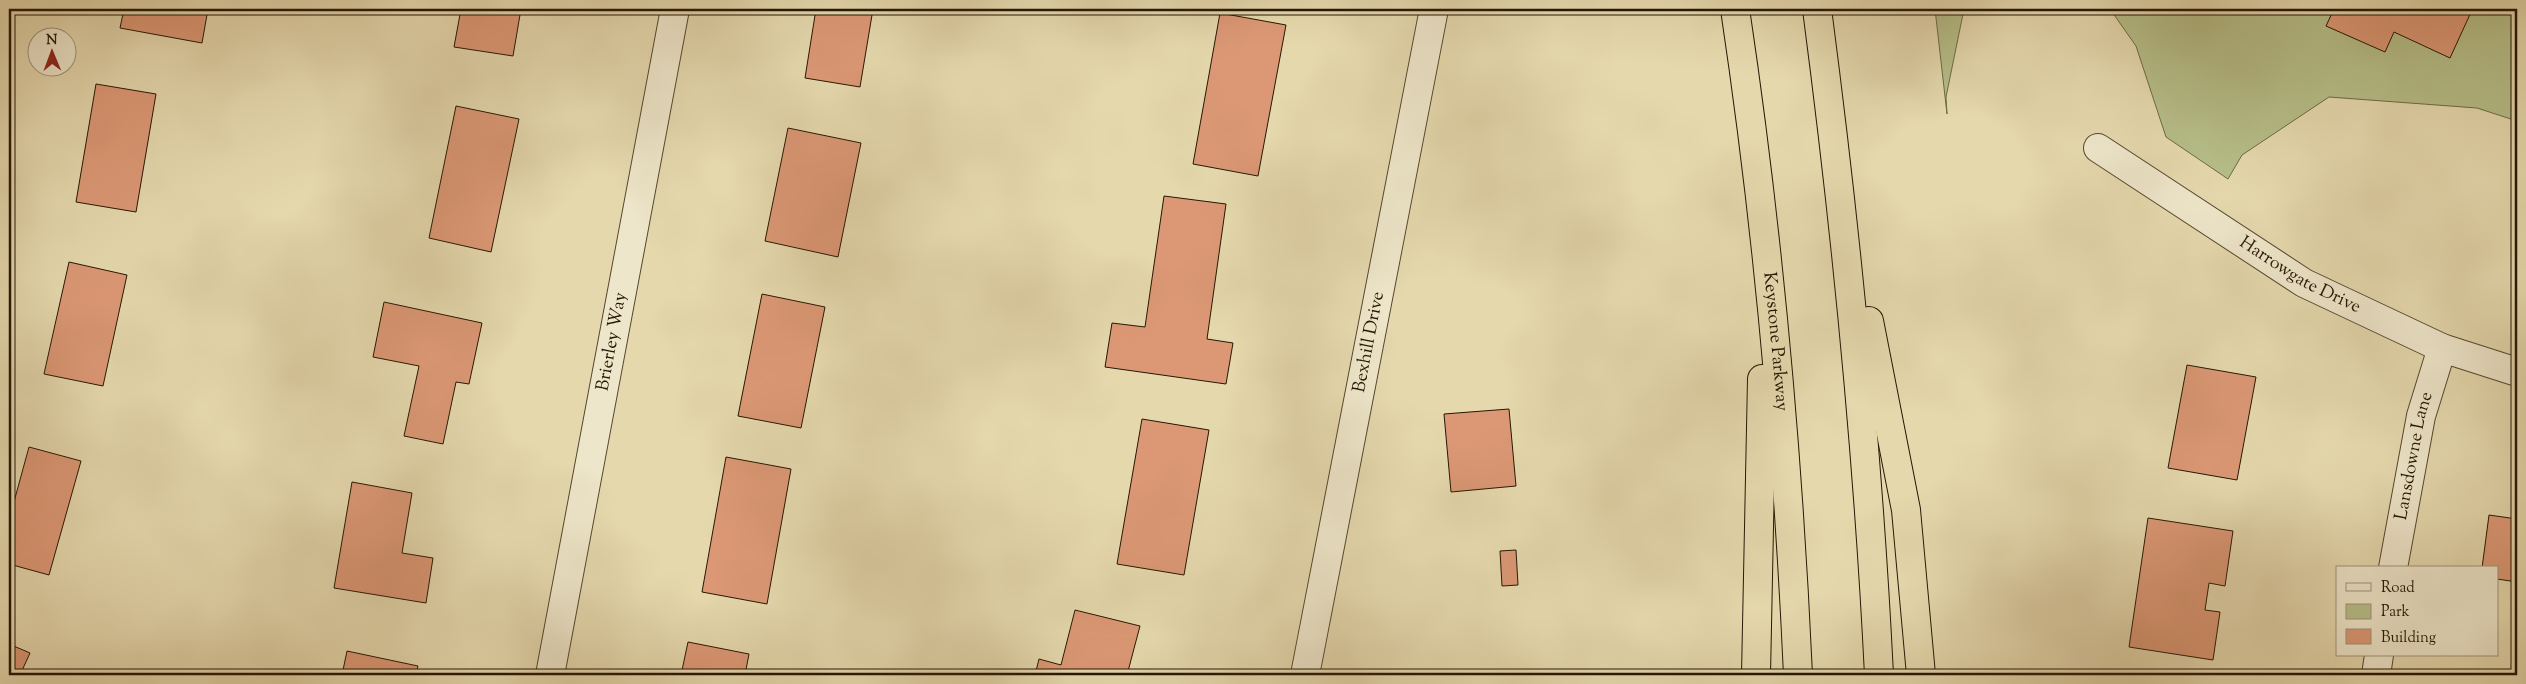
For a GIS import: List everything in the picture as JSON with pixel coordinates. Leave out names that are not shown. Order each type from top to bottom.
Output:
[{"type":"highway","name":"Keystone Parkway","points":[[1735,9],[1763,225],[1784,440],[1798,675]]},
{"type":"highway","points":[[1817,9],[1851,287],[1879,675]]},
{"type":"highway","points":[[1835,146],[1906,510],[1922,675]]},
{"type":"highway","points":[[1756,675],[1762,454],[1763,225]]},
{"type":"street","name":"Brierley Way","points":[[550,675],[675,9]]},
{"type":"street","name":"Bexhill Drive","points":[[1306,675],[1434,9]]},
{"type":"street","name":"Harrowgate Drive","points":[[2098,148],[2304,283],[2442,348],[2517,372]]},
{"type":"street","name":"Lansdowne Lane","points":[[2393,566],[2420,416],[2442,348]]},
{"type":"street","points":[[2376,675],[2379,656]]},
{"type":"green space","points":[[1935,9],[1964,9],[1946,97],[1947,114]]},
{"type":"green space","points":[[2110,9],[2517,9],[2517,121],[2477,108],[2329,97],[2242,155],[2228,179],[2166,137],[2136,46]]},
{"type":"building","points":[[124,9],[208,9],[202,43],[120,28]]},
{"type":"building","points":[[461,9],[521,9],[513,56],[454,47]]},
{"type":"building","points":[[816,9],[873,9],[860,87],[805,78]]},
{"type":"building","points":[[2334,9],[2472,10],[2450,58],[2394,32],[2385,52],[2326,26]]},
{"type":"building","points":[[1220,13],[1286,25],[1258,176],[1193,164]]},
{"type":"building","points":[[96,84],[156,94],[136,212],[76,202]]},
{"type":"building","points":[[456,106],[519,119],[491,252],[429,238]]},
{"type":"building","points":[[788,128],[861,143],[838,257],[765,241]]},
{"type":"building","points":[[1164,196],[1226,204],[1207,339],[1233,343],[1226,384],[1105,367],[1112,323],[1145,327]]},
{"type":"building","points":[[69,262],[127,275],[103,386],[44,374]]},
{"type":"building","points":[[762,294],[825,307],[801,428],[738,416]]},
{"type":"building","points":[[384,302],[482,323],[469,384],[456,382],[443,444],[404,436],[419,366],[373,357]]},
{"type":"building","points":[[2187,365],[2256,377],[2237,480],[2168,468]]},
{"type":"building","points":[[1509,409],[1516,486],[1451,492],[1444,414]]},
{"type":"building","points":[[1142,419],[1209,430],[1184,575],[1117,564]]},
{"type":"building","points":[[29,447],[81,461],[49,575],[9,564],[9,520]]},
{"type":"building","points":[[726,457],[791,469],[767,604],[702,592]]},
{"type":"building","points":[[352,482],[412,493],[402,553],[433,558],[426,603],[334,588]]},
{"type":"building","points":[[2489,515],[2517,519],[2517,582],[2498,579],[2498,566],[2482,566]]},
{"type":"building","points":[[2148,518],[2233,531],[2225,586],[2209,583],[2205,610],[2220,612],[2213,660],[2129,647]]},
{"type":"building","points":[[1516,550],[1518,585],[1502,586],[1500,551]]},
{"type":"building","points":[[1075,610],[1140,626],[1127,675],[1035,675],[1039,659],[1061,665]]},
{"type":"building","points":[[688,642],[749,654],[745,675],[681,675]]},
{"type":"building","points":[[9,644],[30,653],[20,675],[9,675]]},
{"type":"building","points":[[347,651],[418,666],[416,675],[342,675]]}]
